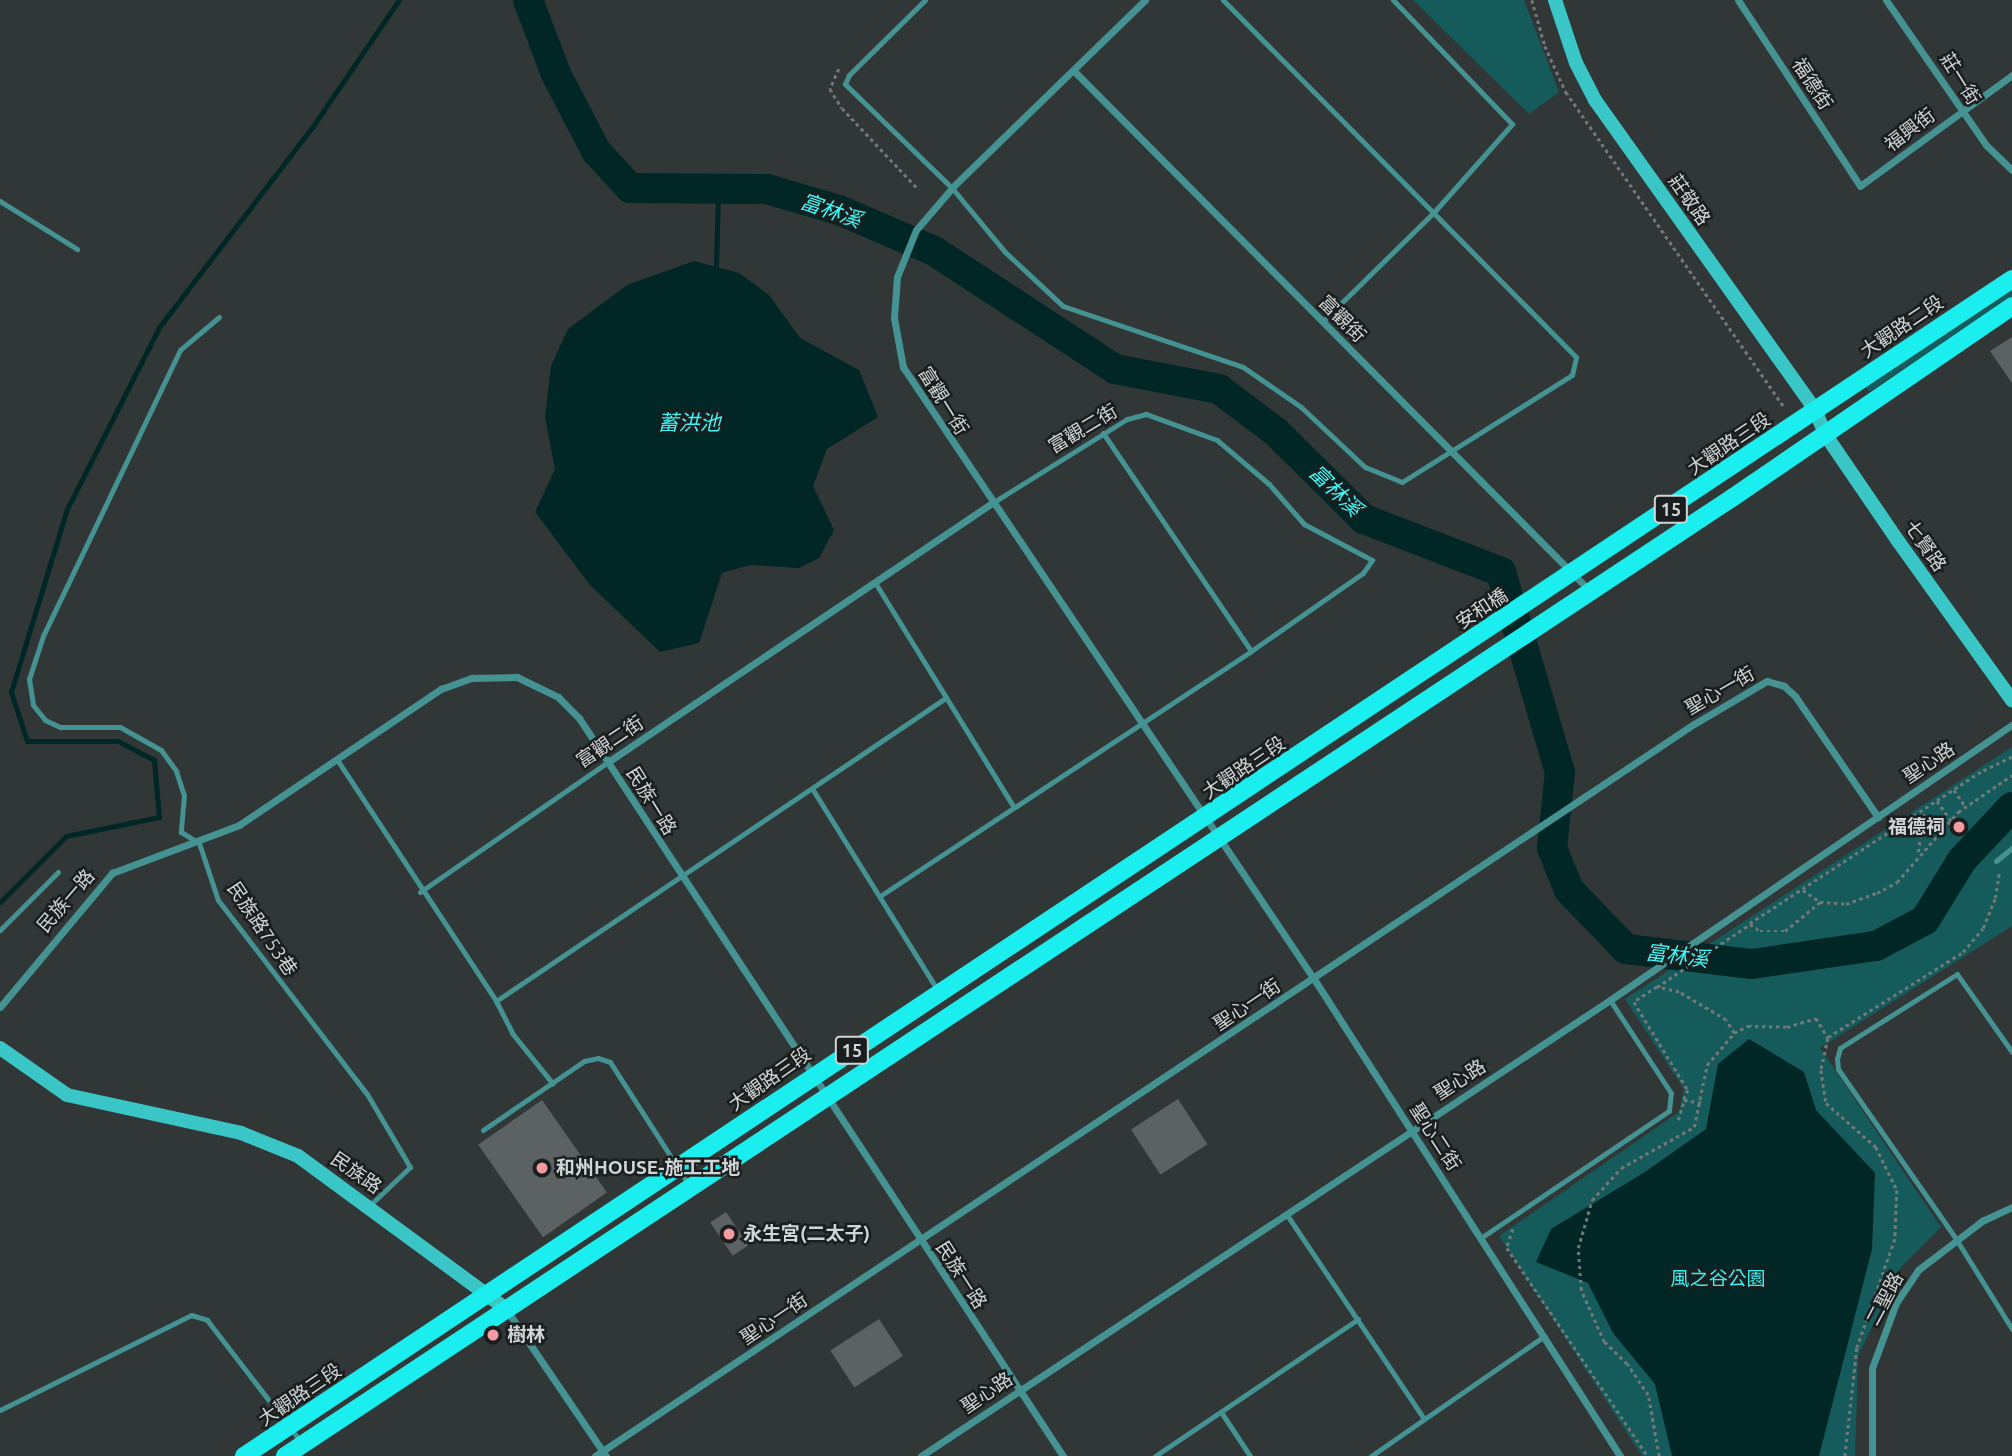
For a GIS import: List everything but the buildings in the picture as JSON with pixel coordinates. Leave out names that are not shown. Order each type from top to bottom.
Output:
[{"type":"main road","name":"大觀路二段","points":[[1815,410],[2012,279]]},
{"type":"main road","name":"15","points":[[285,1456],[1220,837],[1825,434],[2012,306]]},
{"type":"main road","name":"大觀路三段","points":[[1526,605],[1815,410]]},
{"type":"main road","name":"安和橋","points":[[1462,648],[1526,605]]},
{"type":"main road","name":"大觀路三段","points":[[244,1456],[679,1168],[811,1075],[940,994],[1462,648]]},
{"type":"street","name":"富觀一街","points":[[1144,0],[952,188],[916,230],[897,277],[894,318],[903,367],[992,503],[1220,837]]},
{"type":"street","name":"莊敬路","points":[[1555,0],[1576,63],[1595,100],[1815,410]]},
{"type":"street","name":"福德街","points":[[1738,0],[1860,186]]},
{"type":"street","name":"莊一街","points":[[1886,0],[1932,62],[1961,111],[1986,145],[2012,170]]},
{"type":"street","name":"富觀街","points":[[1074,71],[1574,571],[1589,590]]},
{"type":"street","name":"福興街","points":[[1860,186],[2012,75]]},
{"type":"street","name":"七賢路","points":[[1815,410],[1825,434],[2012,700]]},
{"type":"street","name":"富觀二街","points":[[608,762],[876,584],[992,503]]},
{"type":"street","name":"民族一路","points":[[0,1007],[112,873],[199,843],[239,825],[338,761],[441,689],[494,675],[517,677],[558,697],[579,718],[1063,1456]]},
{"type":"street","name":"聖心一街","points":[[601,1454],[1608,784],[1694,723],[1767,681],[1784,686],[1795,696],[1878,817]]},
{"type":"street","name":"聖心路","points":[[921,1456],[1637,982],[2012,725]]},
{"type":"street","name":"聖心二街","points":[[1220,837],[1482,1237],[1620,1456]]},
{"type":"street","name":"民族路","points":[[0,1048],[67,1096],[241,1133],[298,1156],[506,1308],[601,1454]]},
{"type":"street","name":"二聖路","points":[[1872,1456],[1872,1368],[1882,1336],[1919,1270],[1956,1239],[2012,1207]]},
{"type":"lane","points":[[925,0],[849,75],[845,84],[952,188],[1005,252],[1063,306],[1242,367],[1301,407],[1365,467],[1402,482],[1455,453],[1572,375],[1576,357],[1223,0]]},
{"type":"lane","points":[[1322,321],[1434,212],[1512,124],[1393,0]]},
{"type":"lane","points":[[0,201],[77,248]]},
{"type":"lane","name":"民族路753巷","points":[[219,317],[180,350],[43,636],[29,679],[33,705],[45,720],[60,727],[120,727],[161,750],[176,771],[184,795],[181,832],[199,843],[218,900],[367,1094],[410,1167],[369,1206]]},
{"type":"lane","name":"富觀二街","points":[[880,896],[1251,650],[1363,573],[1372,560],[1304,524],[1269,484],[1217,440],[1146,414],[1103,433],[992,503]]},
{"type":"lane","points":[[1103,433],[1251,650]]},
{"type":"lane","points":[[876,584],[944,699],[1013,806]]},
{"type":"lane","points":[[496,1001],[680,875],[813,790],[944,699]]},
{"type":"lane","points":[[338,761],[420,892],[496,1001],[512,1033],[553,1084]]},
{"type":"lane","name":"富觀二街","points":[[420,892],[608,762]]},
{"type":"lane","points":[[813,790],[940,994]]},
{"type":"lane","points":[[1996,861],[2012,848]]},
{"type":"lane","points":[[0,930],[58,872]]},
{"type":"lane","points":[[2012,1052],[1957,974],[1840,1048],[1838,1069],[1956,1239],[2012,1329]]},
{"type":"lane","points":[[1482,1237],[1669,1111],[1671,1093],[1610,1000]]},
{"type":"lane","points":[[484,1130],[584,1061],[598,1058],[610,1062],[691,1188]]},
{"type":"lane","points":[[1287,1214],[1424,1419]]},
{"type":"lane","points":[[0,1410],[191,1315],[207,1320],[287,1429],[303,1444]]},
{"type":"lane","points":[[1155,1456],[1358,1320]]},
{"type":"lane","points":[[1371,1456],[1544,1336]]},
{"type":"lane","points":[[1220,1412],[1250,1456]]},
{"type":"path","points":[[1532,0],[1545,46],[1566,92],[1776,391],[1792,428]]},
{"type":"path","points":[[1670,1125],[1681,1118],[1688,1090],[1634,1002],[1937,801],[2012,757]]},
{"type":"path","points":[[1802,890],[1820,902],[1846,904],[1877,893],[1897,881],[1918,854],[1951,820],[2012,775]]},
{"type":"path","points":[[1954,790],[1966,807]]},
{"type":"path","points":[[1937,801],[1951,820]]},
{"type":"path","points":[[1918,854],[1924,810]]},
{"type":"path","points":[[1828,1038],[1963,952],[1983,928],[1996,898],[1999,871],[2006,866]]},
{"type":"path","points":[[1750,924],[1760,931],[1785,931],[1820,902]]},
{"type":"path","points":[[1657,987],[1679,992],[1726,1020],[1734,1033]]},
{"type":"path","points":[[1659,1456],[1648,1395],[1627,1364],[1604,1342],[1581,1290],[1578,1248],[1592,1200],[1621,1168],[1694,1127],[1702,1103],[1707,1065],[1734,1033],[1748,1026],[1787,1027],[1816,1018],[1828,1038],[1821,1070],[1826,1103],[1875,1147],[1898,1190],[1895,1239],[1857,1348],[1846,1456]]},
{"type":"path","points":[[1684,1100],[1702,1103]]},
{"type":"path","points":[[1514,1225],[1507,1248],[1648,1456]]},
{"type":"green space","points":[[1413,0],[1524,0],[1559,92],[1529,114]]},
{"type":"green space","points":[[2012,290],[2012,298],[1869,392],[1866,387]]},
{"type":"green space","name":"風之谷公園","points":[[2012,747],[2012,926],[1820,1048],[1941,1227],[1901,1267],[1858,1356],[1855,1456],[1642,1456],[1499,1236],[1679,1112],[1684,1089],[1625,999]]},
{"type":"water","name":"蓄洪池","points":[[694,261],[739,273],[769,295],[800,338],[859,370],[878,417],[827,449],[813,486],[834,530],[819,558],[799,568],[750,565],[722,573],[699,643],[660,652],[590,585],[535,512],[555,469],[545,417],[551,366],[568,329],[627,285]]},
{"type":"water","points":[[1749,1039],[1804,1072],[1816,1110],[1875,1173],[1872,1249],[1819,1456],[1672,1456],[1655,1384],[1613,1333],[1588,1283],[1536,1262],[1551,1229],[1645,1172],[1706,1129],[1718,1064]]},
{"type":"waterway","points":[[0,902],[66,836],[159,817],[154,760],[118,741],[27,741],[11,692],[67,509],[160,326],[315,123],[399,0]]},
{"type":"waterway","name":"富林溪","points":[[528,0],[556,74],[596,151],[630,188],[767,189],[839,210],[934,251],[1115,369],[1219,389],[1276,432],[1364,519],[1501,572],[1560,772],[1552,848],[1569,890],[1626,949],[1752,964],[1876,946],[1925,920],[1962,860],[2012,807]]},
{"type":"waterway","points":[[716,267],[718,191]]},
{"type":"place","name":"福德祠","points":[[1959,827]]},
{"type":"place","name":"和州HOUSE-施工工地","points":[[542,1168]]},
{"type":"place","name":"永生宮(二太子)","points":[[729,1234]]},
{"type":"place","name":"樹林","points":[[493,1335]]}]
